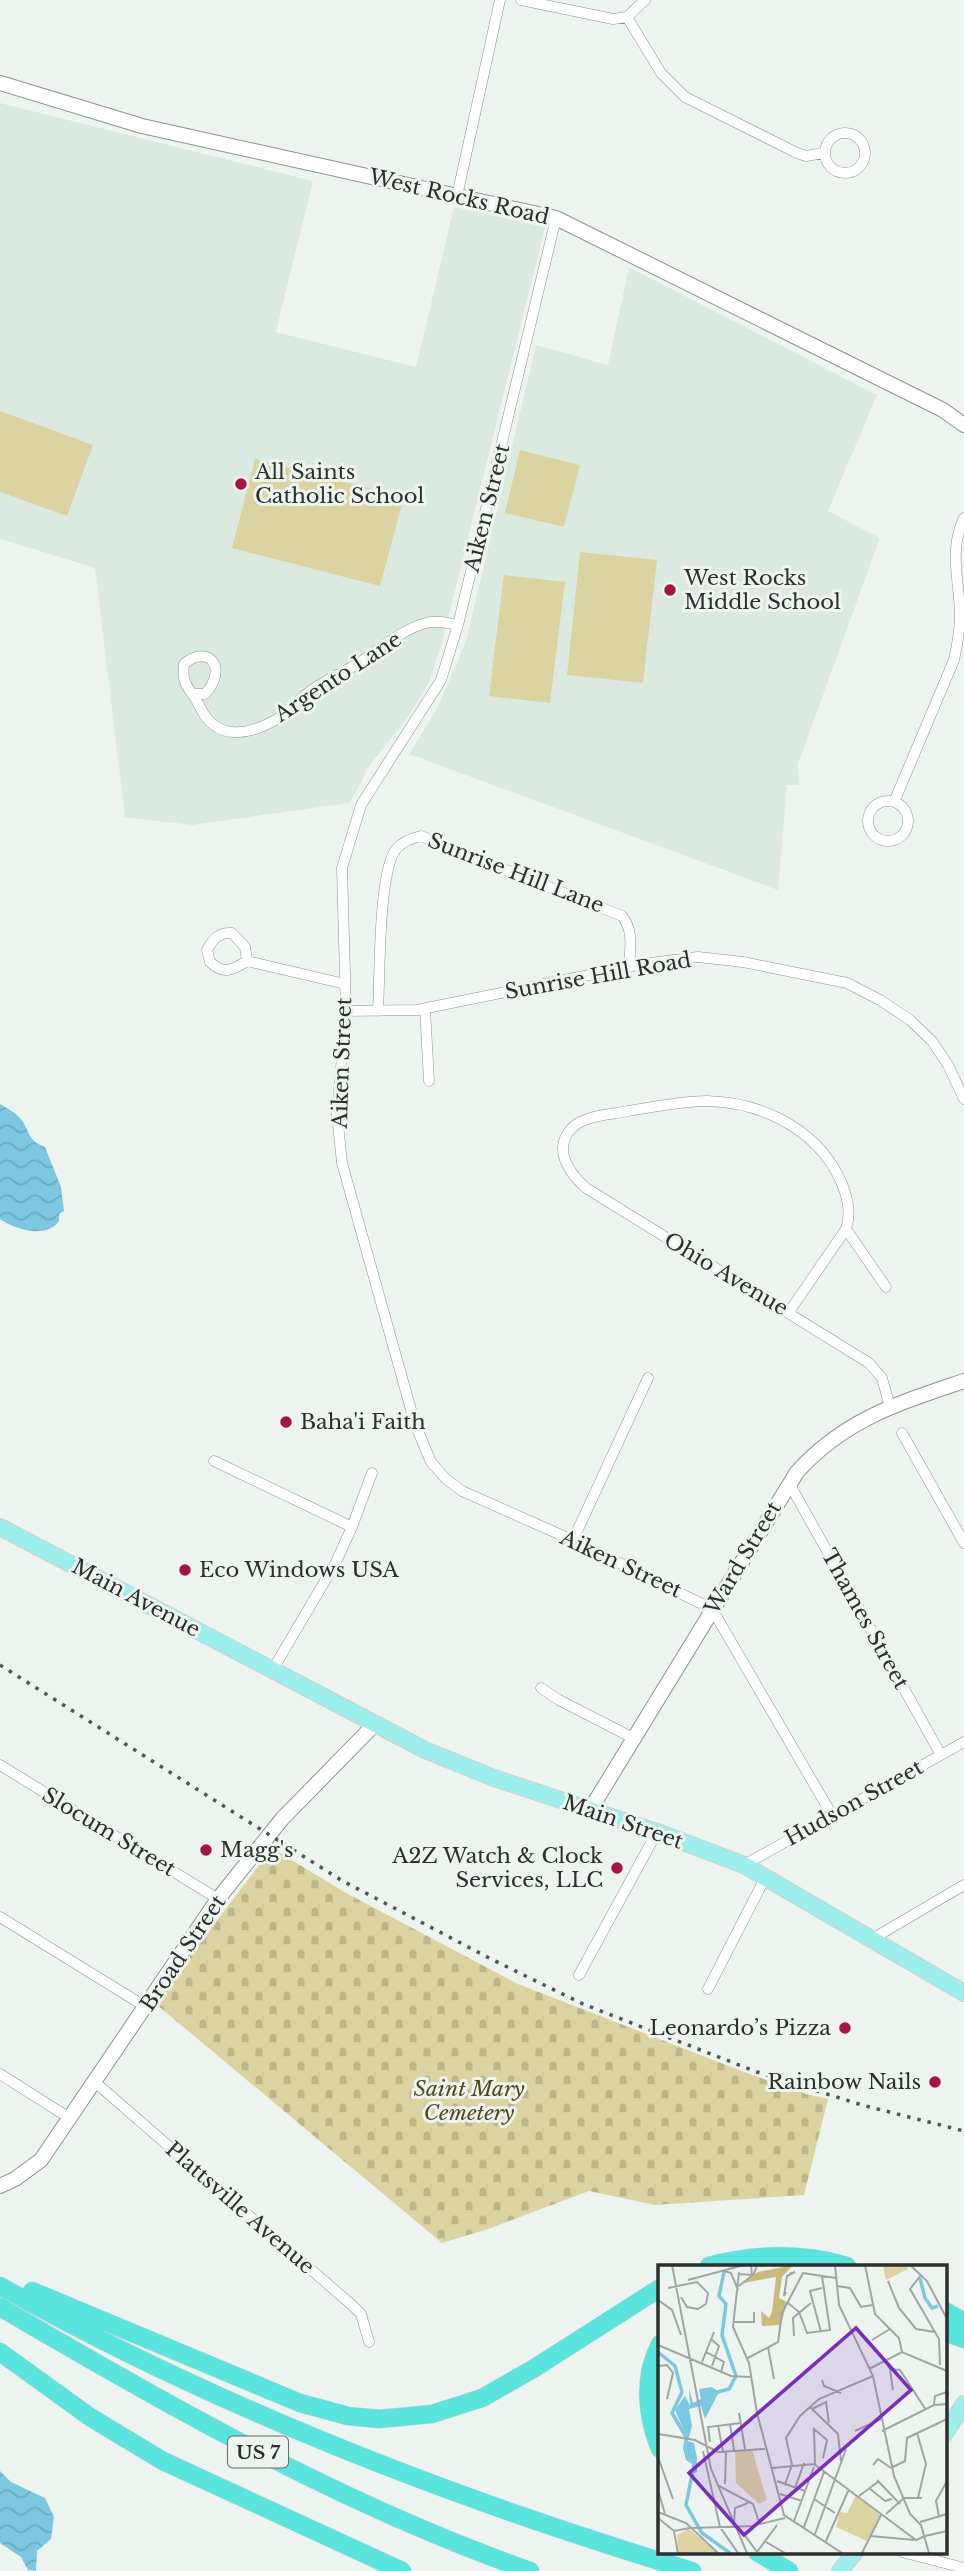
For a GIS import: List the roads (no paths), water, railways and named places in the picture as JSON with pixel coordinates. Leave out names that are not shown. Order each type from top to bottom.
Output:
[{"type":"highway","points":[[714,2265],[778,2256],[813,2258],[844,2265]]},
{"type":"highway","points":[[0,2275],[300,2403],[348,2416],[379,2419],[432,2414],[482,2398],[533,2369],[658,2289]]},
{"type":"highway","name":"US 7","points":[[0,2286],[181,2378],[351,2453],[537,2521],[692,2571]]},
{"type":"highway","name":"US 7","points":[[0,2307],[160,2399],[276,2461],[400,2519],[530,2571]]},
{"type":"highway","points":[[946,2312],[964,2322]]},
{"type":"highway","points":[[946,2332],[964,2339]]},
{"type":"highway","points":[[658,2350],[652,2366],[648,2401],[653,2434],[658,2445]]},
{"type":"highway","points":[[0,2353],[90,2417],[163,2461],[402,2571]]},
{"type":"highway","points":[[760,2554],[789,2571]]},
{"type":"main road","name":"West Rocks Road","points":[[0,83],[142,126],[556,218],[943,410],[964,425]]},
{"type":"main road","name":"Ward Street","points":[[590,1811],[789,1483],[829,1440],[862,1419],[964,1381]]},
{"type":"main road","name":"Main Avenue","points":[[0,1527],[273,1669]]},
{"type":"main road","name":"Main Street","points":[[273,1669],[425,1750],[476,1771],[656,1832],[744,1866],[964,1993]]},
{"type":"main road","name":"Broad Street","points":[[0,2186],[15,2179],[41,2160],[96,2083],[218,1899],[282,1819],[321,1776],[375,1724]]},
{"type":"main road","points":[[946,2431],[964,2404]]},
{"type":"main road","points":[[840,2571],[853,2554]]},
{"type":"street","points":[[457,196],[500,0]]},
{"type":"street","points":[[521,0],[613,19],[627,17],[645,0]]},
{"type":"street","points":[[627,17],[661,74],[685,97],[806,156],[824,153]]},
{"type":"street","points":[[841,132],[855,135],[864,144],[865,151],[860,166],[845,173],[831,168],[824,153],[829,139],[841,132]]},
{"type":"street","name":"Aiken Street","points":[[556,218],[458,625],[441,680],[361,805],[342,868],[346,1011],[337,1114],[342,1163],[421,1442],[431,1462],[452,1484],[712,1609]]},
{"type":"street","points":[[894,802],[954,660],[960,614],[954,553],[964,518]]},
{"type":"street","name":"Argento Lane","points":[[194,694],[209,723],[221,730],[237,733],[261,727],[278,718],[315,688],[424,623],[435,621],[458,625]]},
{"type":"street","points":[[894,802],[905,811],[908,817],[907,827],[899,838],[892,841],[880,839],[869,827],[870,813],[881,803],[894,802]]},
{"type":"street","name":"Sunrise Hill Lane","points":[[378,1011],[387,874],[397,848],[410,839],[422,836],[622,916],[628,924],[631,936],[629,967]]},
{"type":"street","points":[[247,961],[246,947],[232,933],[223,932],[213,940],[207,950],[210,962],[221,970],[228,971],[247,961],[345,984]]},
{"type":"street","name":"Sunrise Hill Road","points":[[346,1011],[425,1009],[629,967],[698,957],[743,962],[847,983],[880,1000],[910,1020],[932,1041],[948,1065],[964,1098]]},
{"type":"street","points":[[425,1009],[429,1081]]},
{"type":"street","name":"Ohio Avenue","points":[[846,1229],[849,1217],[847,1198],[840,1179],[825,1155],[814,1142],[787,1123],[751,1108],[707,1101],[649,1107],[583,1120],[573,1127],[565,1141],[566,1164],[586,1188],[874,1367],[882,1378],[890,1407]]},
{"type":"street","points":[[789,1312],[846,1229],[886,1287]]},
{"type":"street","points":[[573,1540],[648,1378]]},
{"type":"street","points":[[902,1433],[964,1543]]},
{"type":"street","points":[[214,1461],[352,1527]]},
{"type":"street","points":[[273,1669],[335,1564],[372,1473]]},
{"type":"street","name":"Thames Street","points":[[789,1483],[941,1755]]},
{"type":"street","points":[[712,1609],[832,1815]]},
{"type":"street","points":[[541,1688],[635,1739]]},
{"type":"street","name":"Hudson Street","points":[[744,1866],[964,1742]]},
{"type":"street","name":"Slocum Street","points":[[0,1765],[218,1899]]},
{"type":"street","points":[[579,1975],[656,1832]]},
{"type":"street","points":[[708,1989],[765,1878]]},
{"type":"street","points":[[873,1939],[964,1885]]},
{"type":"street","points":[[0,1917],[146,2007]]},
{"type":"street","points":[[0,2074],[71,2119]]},
{"type":"street","name":"Plattsville Avenue","points":[[96,2083],[353,2306],[361,2314],[369,2342]]},
{"type":"street","points":[[910,2554],[964,2568]]},
{"type":"water","points":[[0,1104],[18,1116],[33,1140],[45,1147],[61,1187],[64,1211],[59,1214],[59,1221],[47,1230],[22,1229],[0,1219]]},
{"type":"water","points":[[0,2471],[11,2482],[45,2498],[54,2517],[51,2539],[37,2551],[36,2571],[28,2570],[21,2557],[0,2543]]},
{"type":"railway","points":[[0,1665],[341,1880],[583,2004],[757,2072],[862,2105],[964,2131]]},
{"type":"place","name":"All Saints Catholic School","points":[[241,484]]},
{"type":"place","name":"West Rocks Middle School","points":[[670,590]]},
{"type":"place","name":"Baha'i Faith","points":[[286,1422]]},
{"type":"place","name":"Eco Windows USA","points":[[185,1570]]},
{"type":"place","name":"Magg's","points":[[206,1850]]},
{"type":"place","name":"A2Z Watch & Clock Services, LLC","points":[[617,1868]]},
{"type":"place","name":"Leonardo’s Pizza","points":[[845,2028]]},
{"type":"place","name":"Rainbow Nails","points":[[935,2082]]},
{"type":"park label","name":"Saint Mary Cemetery","points":[[469,2101]]}]
